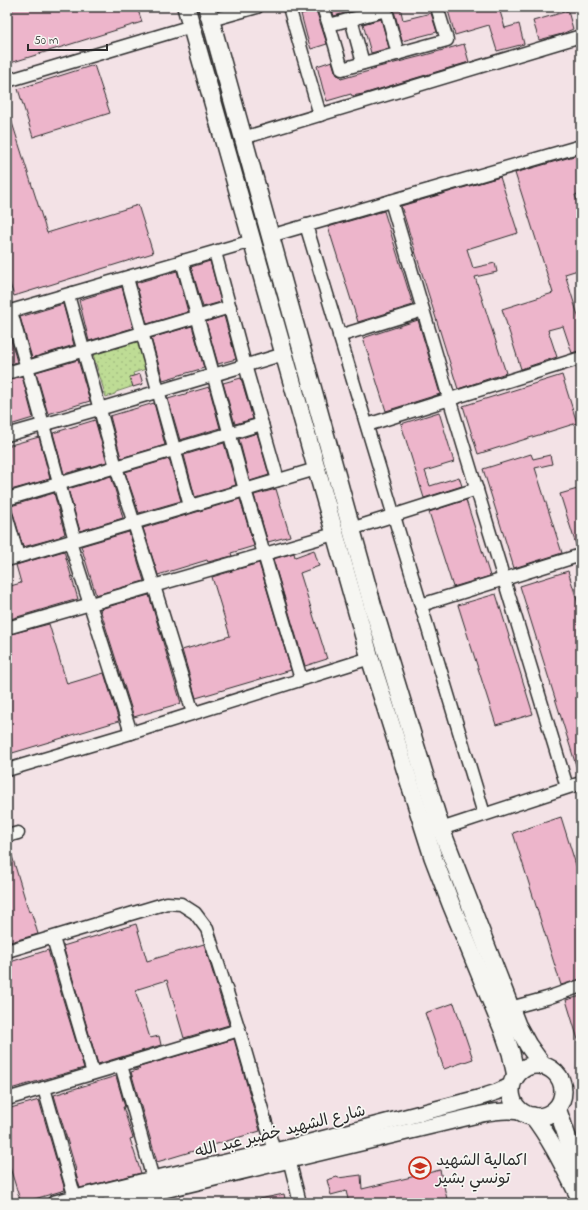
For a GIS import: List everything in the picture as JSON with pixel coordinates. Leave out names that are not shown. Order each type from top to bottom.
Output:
[{"type":"highway","points":[[186,7],[370,658],[433,856],[511,1053],[514,1081],[512,1091],[514,1101],[520,1110],[529,1115],[550,1142],[581,1200]]},
{"type":"highway","points":[[209,14],[373,607],[441,829],[510,1008],[528,1046],[542,1066]]},
{"type":"highway","points":[[514,1081],[525,1068],[537,1065],[553,1071],[561,1080],[563,1092],[557,1108],[546,1115],[529,1115]]},
{"type":"highway","points":[[557,1108],[570,1145],[581,1169]]},
{"type":"main road","name":"شارع الشهيد خضير عبد الله","points":[[110,1203],[478,1098],[497,1092],[514,1081]]},
{"type":"main road","name":"شارع الشهيد خضير عبد الله","points":[[55,1203],[153,1179],[482,1114],[516,1111],[529,1115]]},
{"type":"street","points":[[209,14],[256,7]]},
{"type":"street","points":[[289,7],[320,115]]},
{"type":"street","points":[[323,7],[342,69],[447,40],[437,7]]},
{"type":"street","points":[[329,25],[385,8],[398,54]]},
{"type":"street","points":[[351,19],[363,63]]},
{"type":"street","points":[[7,81],[192,26]]},
{"type":"street","points":[[243,138],[581,36]]},
{"type":"street","points":[[270,236],[581,146]]},
{"type":"street","points":[[391,201],[567,787]]},
{"type":"street","points":[[306,226],[484,814]]},
{"type":"street","points":[[131,733],[89,605],[43,425],[9,311],[252,241]]},
{"type":"street","points":[[215,252],[278,480]]},
{"type":"street","points":[[182,261],[245,490],[301,679]]},
{"type":"street","points":[[126,278],[190,506]]},
{"type":"street","points":[[68,295],[116,467],[192,713]]},
{"type":"street","points":[[7,373],[230,307]]},
{"type":"street","points":[[339,336],[423,310]]},
{"type":"street","points":[[7,434],[99,409],[158,390],[284,354]]},
{"type":"street","points":[[367,425],[449,398],[581,358]]},
{"type":"street","points":[[7,499],[262,424]]},
{"type":"street","points":[[7,518],[12,558],[316,469]]},
{"type":"street","points":[[351,528],[394,516],[477,489]]},
{"type":"street","points":[[7,628],[334,534]]},
{"type":"street","points":[[421,605],[581,555]]},
{"type":"street","points":[[7,770],[131,733],[370,658]]},
{"type":"street","points":[[441,829],[581,783]]},
{"type":"street","points":[[7,951],[167,903],[181,904],[195,913],[207,928],[239,1030],[284,1153],[300,1203]]},
{"type":"street","points":[[53,938],[93,1073]]},
{"type":"street","points":[[510,1008],[547,998],[581,986]]},
{"type":"street","points":[[7,1099],[239,1030]]},
{"type":"street","points":[[121,1065],[153,1179]]},
{"type":"street","points":[[44,1088],[75,1198]]},
{"type":"green space","points":[[136,337],[146,369],[133,373],[137,385],[106,397],[92,351]]},
{"type":"building","points":[[19,7],[137,7],[142,22],[7,64],[7,11]]},
{"type":"building","points":[[331,7],[363,7],[363,8],[334,16]]},
{"type":"building","points":[[393,7],[400,7],[403,20],[431,13],[437,32],[402,41]]},
{"type":"building","points":[[447,7],[491,7],[492,10],[499,8],[505,28],[519,24],[524,44],[497,51],[489,25],[455,35]]},
{"type":"building","points":[[316,10],[327,44],[311,49],[301,14]]},
{"type":"building","points":[[568,11],[573,29],[562,34],[539,40],[533,21]]},
{"type":"building","points":[[381,19],[389,48],[371,53],[363,24]]},
{"type":"building","points":[[464,44],[469,62],[363,94],[352,96],[351,94],[327,101],[317,66],[332,61],[337,75],[340,76],[341,79],[376,69],[375,68]]},
{"type":"building","points":[[94,65],[110,113],[33,137],[18,89]]},
{"type":"building","points":[[7,113],[9,113],[47,233],[138,205],[153,253],[14,296],[7,275]]},
{"type":"building","points":[[581,154],[581,194],[575,195],[581,214],[581,269],[565,274],[581,325],[581,350],[572,353],[563,326],[548,330],[557,357],[521,369],[502,309],[553,293],[515,173]]},
{"type":"building","points":[[500,177],[518,233],[467,249],[473,268],[495,263],[497,272],[475,277],[506,373],[458,389],[401,206]]},
{"type":"building","points":[[384,211],[413,305],[358,322],[328,227]]},
{"type":"building","points":[[210,261],[221,302],[203,307],[191,267]]},
{"type":"building","points":[[177,271],[188,312],[147,324],[136,283]]},
{"type":"building","points":[[122,287],[133,328],[89,341],[79,300]]},
{"type":"building","points":[[63,304],[74,345],[32,358],[20,317]]},
{"type":"building","points":[[224,316],[236,359],[218,364],[206,322]]},
{"type":"building","points":[[418,320],[440,394],[386,411],[363,338]]},
{"type":"building","points":[[7,325],[17,362],[7,365]]},
{"type":"building","points":[[192,326],[204,368],[163,380],[151,338]]},
{"type":"building","points":[[78,360],[90,401],[48,414],[36,372]]},
{"type":"building","points":[[140,374],[143,384],[133,387],[130,377]]},
{"type":"building","points":[[562,375],[577,423],[478,454],[463,406]]},
{"type":"building","points":[[22,376],[33,418],[7,426],[7,380]]},
{"type":"building","points":[[241,378],[253,419],[235,424],[223,383]]},
{"type":"building","points":[[209,387],[220,428],[180,440],[168,399]]},
{"type":"building","points":[[154,403],[165,445],[121,458],[110,416]]},
{"type":"building","points":[[439,412],[454,462],[425,471],[430,486],[459,477],[462,486],[424,498],[401,424]]},
{"type":"building","points":[[95,420],[107,462],[64,474],[53,433]]},
{"type":"building","points":[[257,433],[269,475],[250,481],[239,439]]},
{"type":"building","points":[[39,437],[50,479],[7,491],[7,446]]},
{"type":"building","points":[[224,443],[236,485],[195,497],[184,455]]},
{"type":"building","points":[[531,454],[533,459],[550,455],[552,464],[535,468],[562,553],[514,568],[483,469]]},
{"type":"building","points":[[169,459],[181,501],[139,513],[125,472]]},
{"type":"building","points":[[111,476],[123,518],[80,531],[68,489]]},
{"type":"building","points":[[581,488],[581,548],[577,548],[560,494]]},
{"type":"building","points":[[276,489],[290,536],[268,542],[254,495]]},
{"type":"building","points":[[54,493],[65,534],[60,537],[23,547],[11,506]]},
{"type":"building","points":[[240,499],[254,546],[231,553],[232,556],[208,562],[207,560],[158,575],[143,528]]},
{"type":"building","points":[[466,500],[490,576],[453,587],[429,512]]},
{"type":"building","points":[[129,532],[144,581],[96,595],[81,546]]},
{"type":"building","points":[[314,550],[319,566],[300,573],[327,659],[305,666],[273,559],[294,553],[295,557]]},
{"type":"building","points":[[64,551],[78,599],[7,620],[7,587],[21,583],[16,565]]},
{"type":"building","points":[[259,563],[291,670],[196,698],[182,650],[230,636],[212,577]]},
{"type":"building","points":[[568,571],[581,613],[581,775],[579,775],[520,586]]},
{"type":"building","points":[[496,594],[533,714],[496,725],[458,605]]},
{"type":"building","points":[[149,595],[181,703],[134,717],[100,609]]},
{"type":"building","points":[[49,624],[67,684],[104,673],[119,721],[9,754],[7,747],[7,635]]},
{"type":"building","points":[[561,817],[581,881],[581,979],[561,985],[513,833]]},
{"type":"building","points":[[7,846],[9,846],[29,912],[31,911],[38,934],[7,943]]},
{"type":"building","points":[[136,924],[147,961],[204,944],[229,1025],[184,1038],[167,980],[135,990],[150,1038],[159,1036],[161,1045],[98,1064],[63,946]]},
{"type":"building","points":[[48,950],[84,1068],[7,1090],[7,963]]},
{"type":"building","points":[[581,996],[581,1043],[579,1043],[566,1000]]},
{"type":"building","points":[[454,1003],[473,1059],[444,1069],[425,1013]]},
{"type":"building","points":[[234,1039],[260,1131],[157,1162],[131,1072],[140,1069],[133,1069]]},
{"type":"building","points":[[116,1076],[125,1107],[123,1107],[133,1138],[130,1139],[141,1173],[80,1188],[54,1095]]},
{"type":"building","points":[[39,1100],[65,1190],[21,1203],[7,1158],[7,1109]]},
{"type":"building","points":[[440,1170],[448,1203],[349,1203],[346,1191],[331,1195],[327,1180],[337,1177],[361,1175],[362,1189]]},
{"type":"building","points":[[284,1194],[286,1203],[259,1203],[259,1199]]},
{"type":"place","name":"اكمالية الشهيد تونسي بشير","points":[[420,1168]]}]
